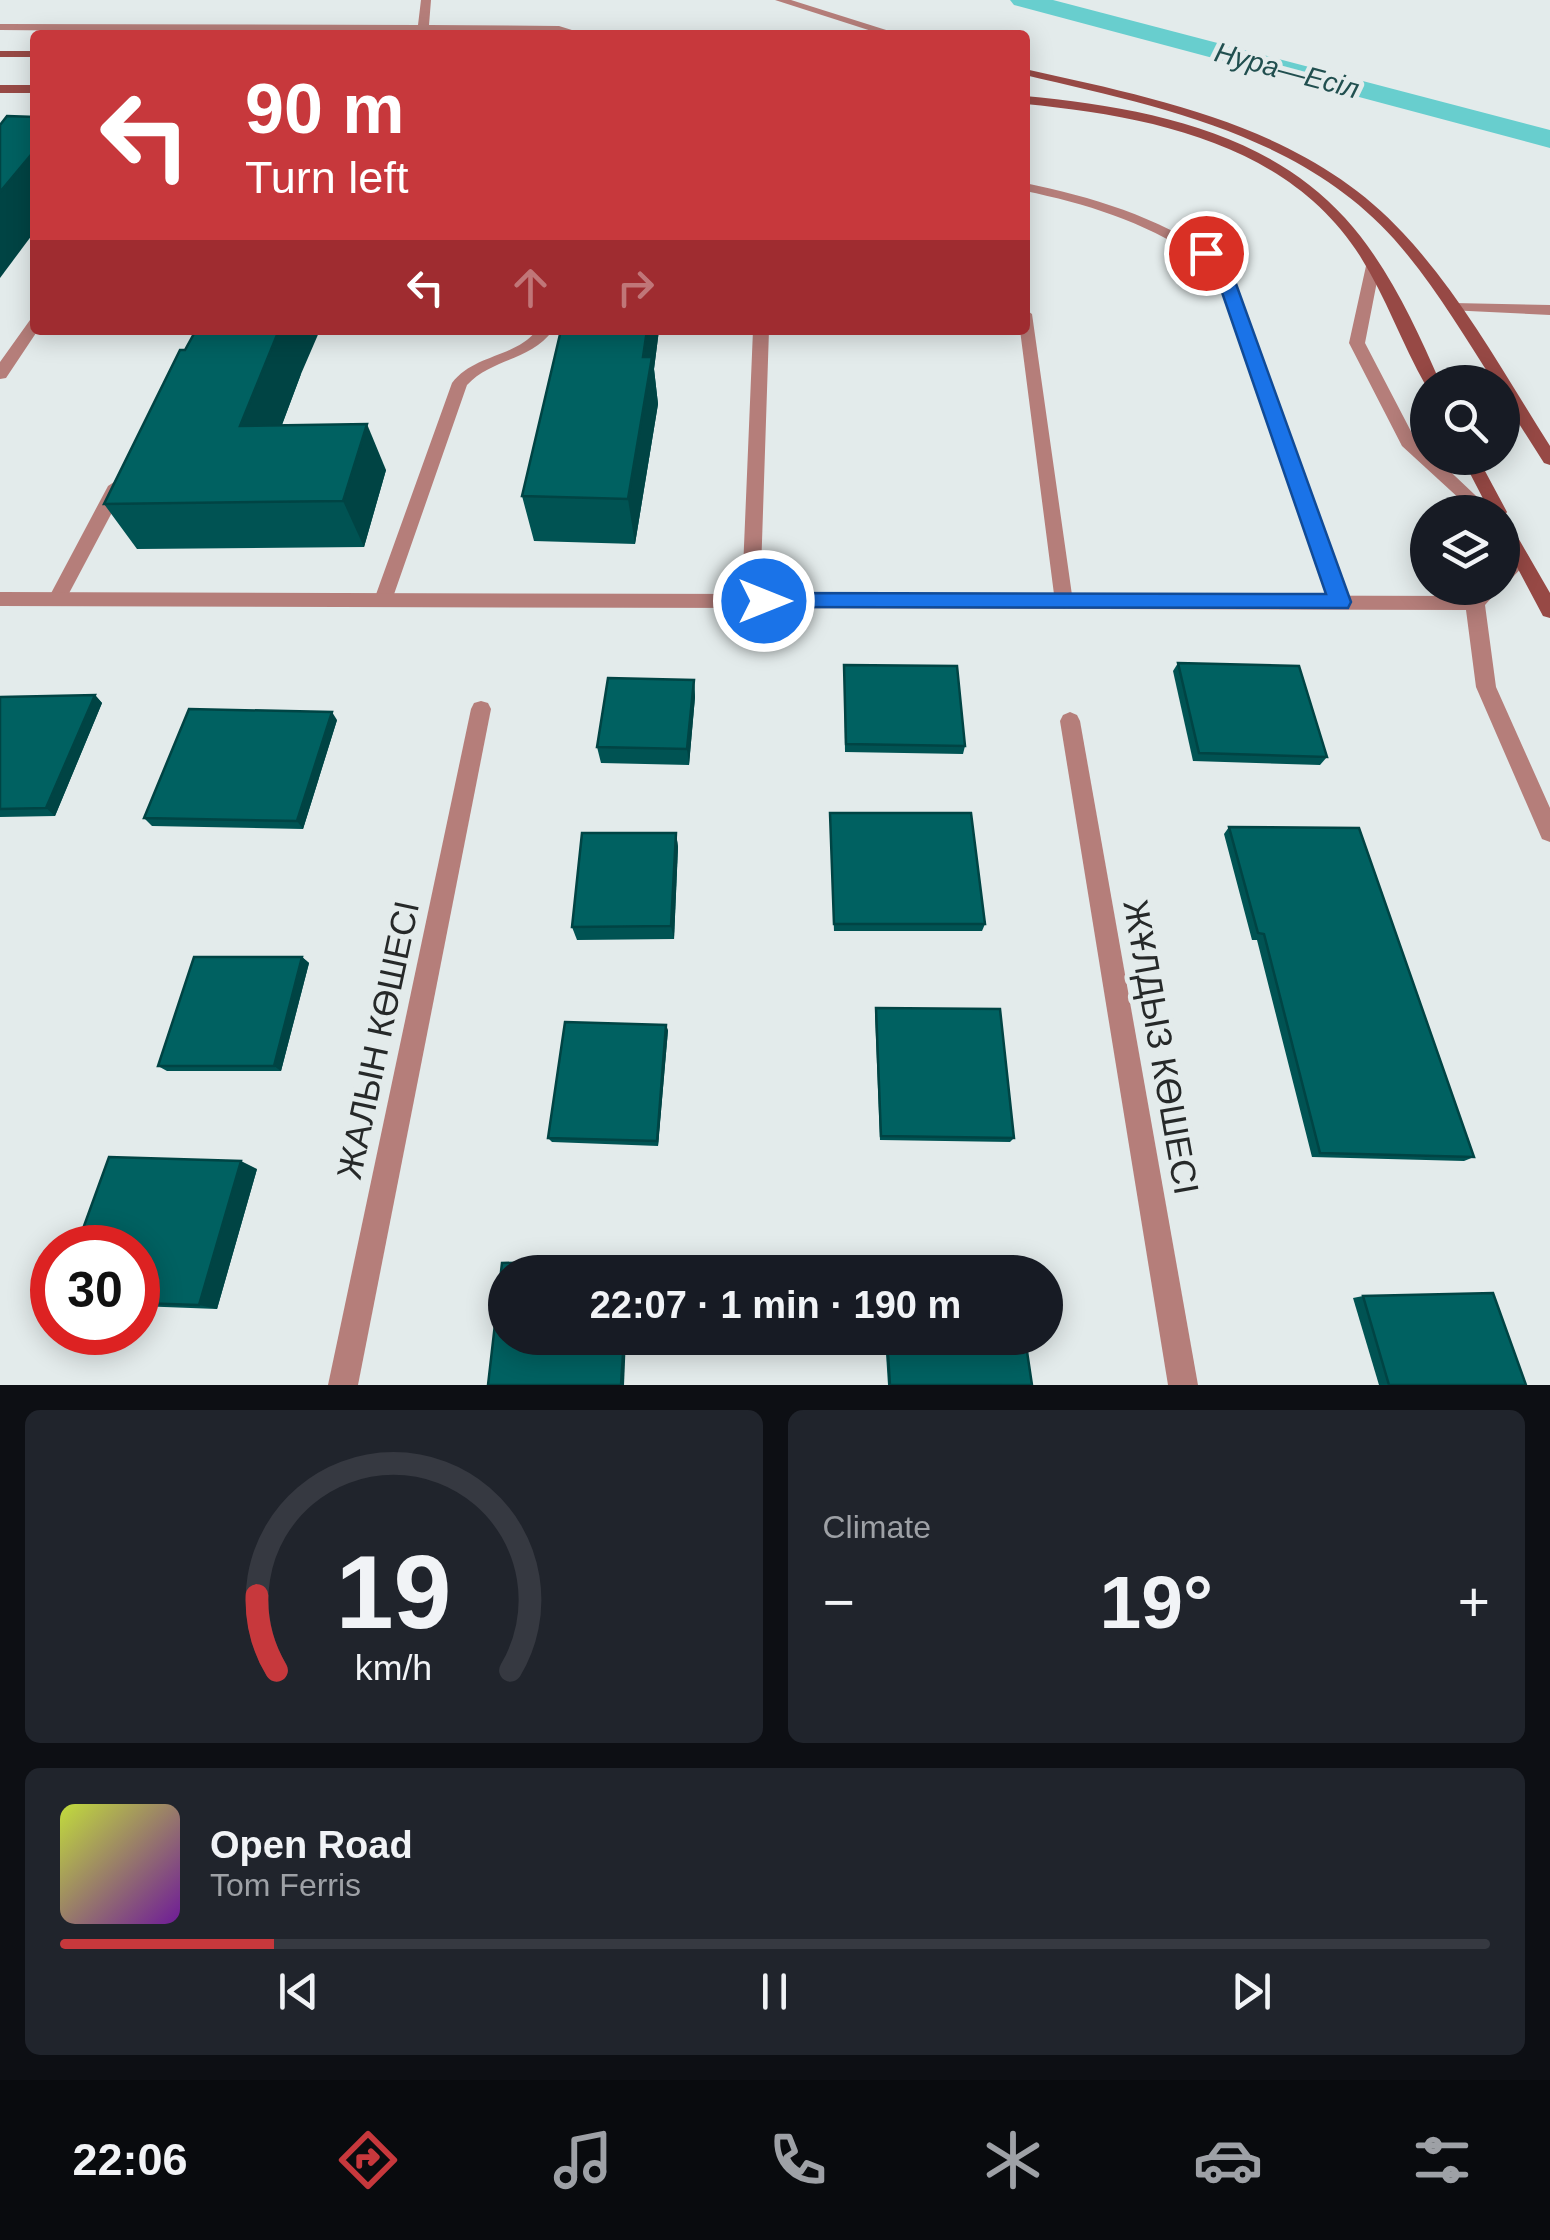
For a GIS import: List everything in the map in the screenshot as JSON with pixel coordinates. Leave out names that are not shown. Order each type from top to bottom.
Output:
[{"type":"street","points":[[423,28],[426,0]]},
{"type":"street","points":[[780,0],[879,30]]},
{"type":"street","points":[[0,27],[563,30]]},
{"type":"street","points":[[0,54],[30,54]]},
{"type":"street","points":[[1030,73],[1191,111],[1290,151],[1335,180],[1383,219],[1453,307],[1490,365]]},
{"type":"street","points":[[0,89],[30,89]]},
{"type":"street","points":[[1030,100],[1087,105],[1197,132],[1251,151],[1293,178],[1339,219],[1373,266],[1423,365]]},
{"type":"street","points":[[1030,188],[1053,192],[1177,236],[1206,253],[1223,270],[1340,602]]},
{"type":"street","points":[[1373,266],[1357,343],[1408,442],[1466,495]]},
{"type":"street","points":[[1453,307],[1550,310]]},
{"type":"street","points":[[0,374],[5,358],[30,330]]},
{"type":"street","points":[[383,600],[460,383],[468,372],[533,346],[541,335]]},
{"type":"street","points":[[727,601],[752,572],[761,335]]},
{"type":"street","points":[[1029,335],[1064,602]]},
{"type":"street","points":[[1520,408],[1543,439],[1550,459]]},
{"type":"street","points":[[58,599],[128,465]]},
{"type":"street","points":[[1520,555],[1550,611]]},
{"type":"street","points":[[1522,558],[1550,584]]},
{"type":"street","points":[[0,599],[1410,603]]},
{"type":"street","points":[[1474,605],[1486,687],[1550,832]]},
{"type":"street","name":"ЖАЛЫН КӨШЕСІ","points":[[343,1385],[481,709]]},
{"type":"street","name":"ЖҰЛДЫЗ КӨШЕСІ","points":[[1070,721],[1184,1385]]},
{"type":"building","points":[[7,116],[30,117],[30,156],[0,192],[0,125]]},
{"type":"building","points":[[193,335],[277,335],[240,426],[367,424],[343,501],[104,504],[180,350],[185,350]]},
{"type":"building","points":[[560,335],[646,335],[643,357],[652,357],[628,499],[522,496]]},
{"type":"building","points":[[1178,663],[1299,666],[1327,757],[1199,753]]},
{"type":"building","points":[[844,665],[957,666],[965,746],[846,744]]},
{"type":"building","points":[[608,678],[694,680],[687,749],[597,747]]},
{"type":"building","points":[[95,695],[46,808],[0,809],[0,697]]},
{"type":"building","points":[[189,709],[332,712],[297,821],[144,818]]},
{"type":"building","points":[[830,813],[971,813],[985,924],[834,924]]},
{"type":"building","points":[[1229,827],[1359,828],[1474,1157],[1320,1153],[1264,934],[1258,933]]},
{"type":"building","points":[[582,833],[676,833],[671,926],[572,927]]},
{"type":"building","points":[[194,957],[302,957],[274,1066],[158,1066]]},
{"type":"building","points":[[876,1008],[1000,1009],[1014,1138],[881,1136]]},
{"type":"building","points":[[565,1022],[666,1025],[657,1141],[548,1138]]},
{"type":"building","points":[[109,1157],[241,1161],[199,1305],[160,1304],[160,1225],[84,1225]]},
{"type":"building","points":[[1493,1293],[1526,1385],[1389,1385],[1363,1296]]},
{"type":"building","points":[[491,1355],[623,1355],[621,1385],[488,1385]]},
{"type":"building","points":[[888,1355],[1028,1355],[1032,1385],[890,1385]]},
{"type":"waterway","name":"Нура—Есіл","points":[[1023,0],[1550,139]]},
{"type":"route","points":[[764,601],[1340,602],[1223,270],[1206,253]]}]
